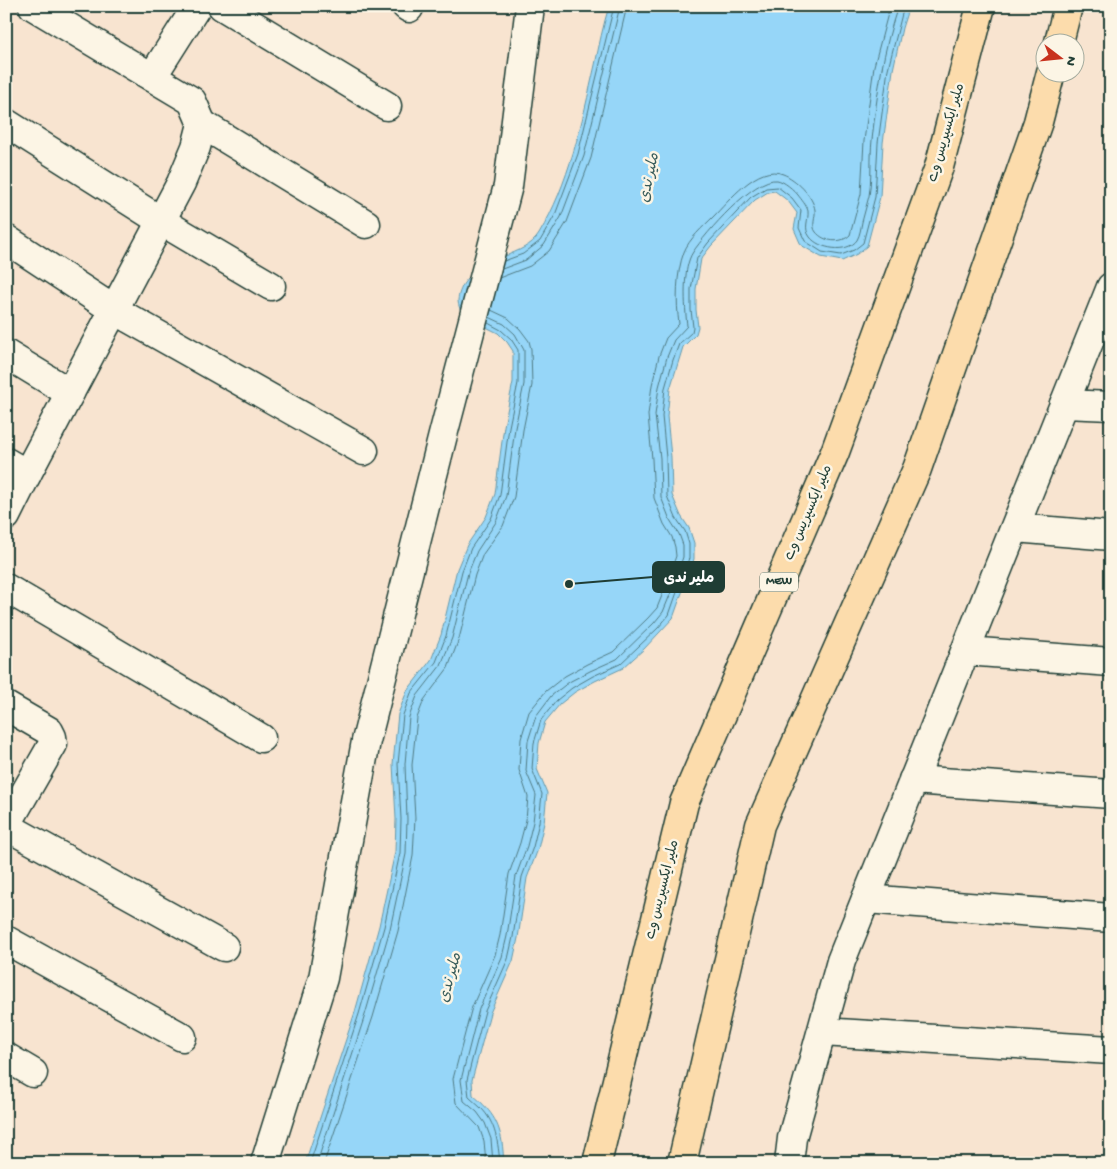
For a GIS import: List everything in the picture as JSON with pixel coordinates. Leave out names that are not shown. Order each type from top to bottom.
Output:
[{"type":"highway","name":"ملیر ایکسپریس وے","points":[[597,1163],[684,803],[835,452],[939,167],[981,6]]},
{"type":"highway","points":[[1062,32],[1068,6]]},
{"type":"highway","points":[[682,1163],[760,825],[916,469],[1038,122],[1048,82]]},
{"type":"street","points":[[33,6],[192,101],[202,124],[366,224]]},
{"type":"street","points":[[152,77],[197,6]]},
{"type":"street","points":[[222,6],[387,106]]},
{"type":"street","points":[[265,1163],[323,978],[366,741],[508,186],[530,6]]},
{"type":"street","points":[[6,124],[161,221],[271,286]]},
{"type":"street","points":[[6,516],[17,468],[70,393],[185,174],[196,147],[202,124]]},
{"type":"street","points":[[6,239],[114,310],[364,451]]},
{"type":"street","points":[[790,1163],[792,1138],[841,961],[1111,287]]},
{"type":"street","points":[[6,354],[70,393]]},
{"type":"street","points":[[1064,404],[1111,406]]},
{"type":"street","points":[[1015,528],[1111,536]]},
{"type":"street","points":[[6,588],[261,738]]},
{"type":"street","points":[[966,651],[1111,662]]},
{"type":"street","points":[[6,706],[49,731],[53,744],[6,826],[224,947]]},
{"type":"street","points":[[914,780],[1111,794]]},
{"type":"street","points":[[866,899],[1111,918]]},
{"type":"street","points":[[6,940],[182,1037]]},
{"type":"street","points":[[822,1032],[1111,1050]]},
{"type":"street","points":[[6,1057],[33,1073]]},
{"type":"water","name":"ملیر ندی","points":[[609,6],[909,6],[893,70],[883,143],[880,197],[867,246],[857,254],[842,261],[821,257],[801,245],[794,229],[797,213],[788,201],[775,191],[768,192],[755,200],[701,259],[696,289],[698,327],[696,334],[683,347],[670,389],[667,416],[672,495],[681,516],[689,528],[694,543],[694,559],[673,618],[623,668],[575,692],[560,704],[545,722],[539,743],[537,769],[547,793],[544,823],[538,849],[527,878],[513,961],[490,1013],[472,1080],[473,1095],[491,1113],[498,1126],[504,1163],[305,1163],[355,1012],[379,926],[395,852],[396,819],[393,764],[398,714],[407,691],[431,660],[441,635],[457,569],[467,545],[486,517],[495,494],[504,426],[513,382],[513,351],[498,333],[462,315],[458,303],[459,294],[464,283],[472,274],[493,261],[533,242],[549,215],[559,195],[573,152]]},
{"type":"place","name":"ملیر ندی","points":[[569,584]]}]
